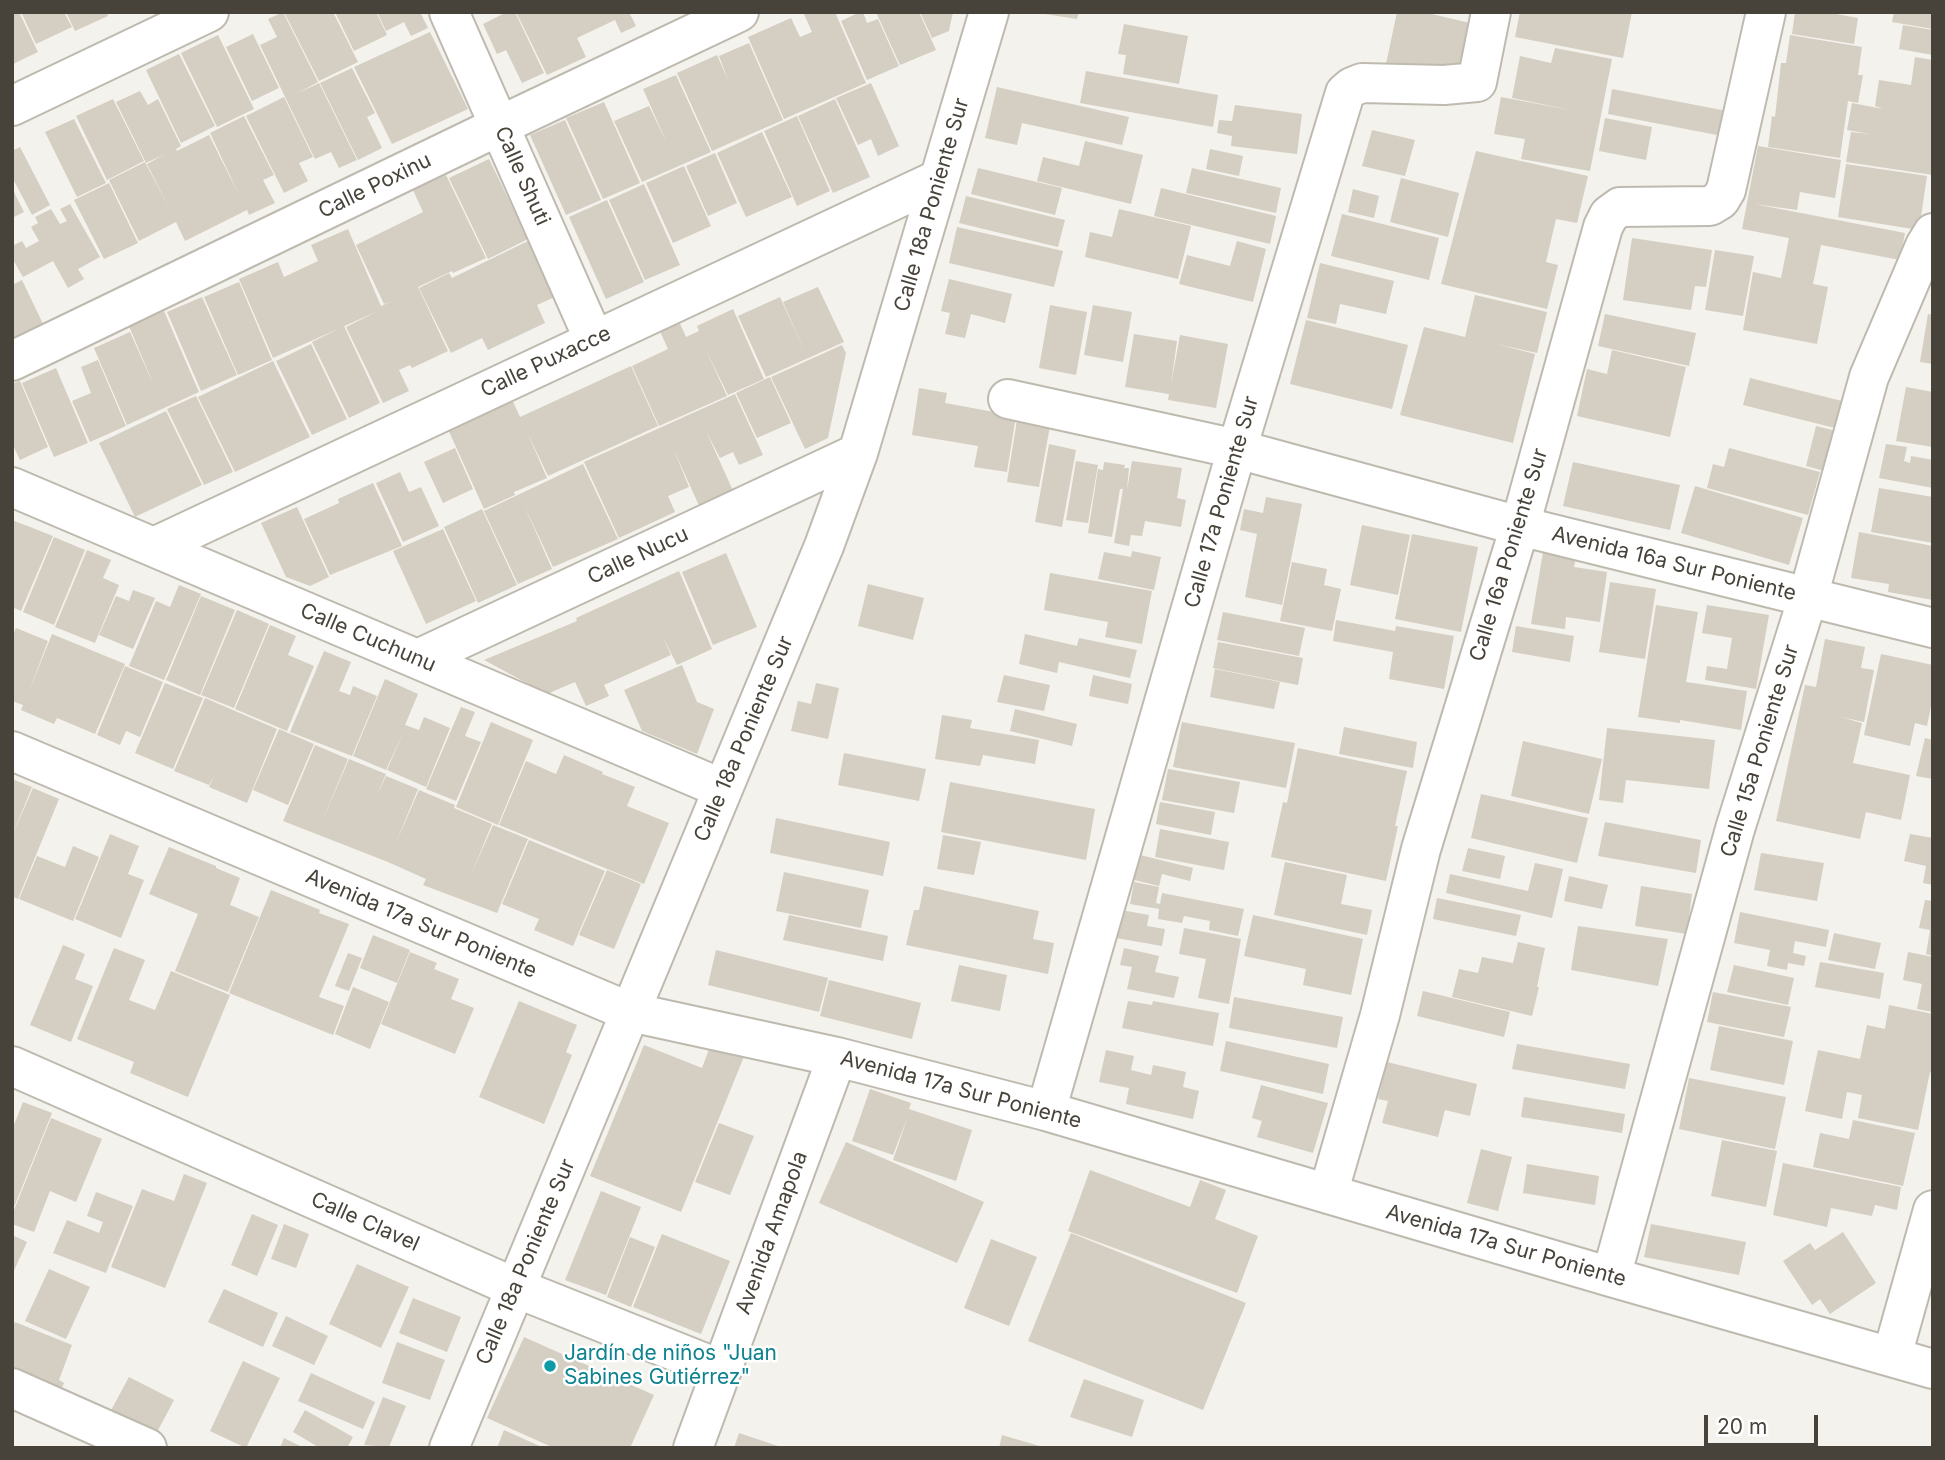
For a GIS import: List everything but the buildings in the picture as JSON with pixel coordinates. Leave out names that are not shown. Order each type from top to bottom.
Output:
[{"type":"street","points":[[12,106],[209,12]]},
{"type":"street","name":"Calle Shuti","points":[[449,12],[594,340]]},
{"type":"street","name":"Calle Poxinu","points":[[12,361],[739,12]]},
{"type":"street","name":"Calle 18a Poniente Sur","points":[[449,1448],[824,546],[858,453],[989,12]]},
{"type":"street","name":"Calle 17a Poniente Sur","points":[[1046,1111],[1237,449],[1345,93],[1352,86],[1362,83],[1444,85],[1477,82],[1491,12]]},
{"type":"street","name":"Calle 16a Poniente Sur","points":[[1328,1194],[1380,1015],[1421,849],[1520,526],[1603,227],[1609,215],[1620,207],[1710,206],[1720,200],[1726,190],[1766,12]]},
{"type":"street","name":"Calle Puxacce","points":[[154,547],[939,179]]},
{"type":"street","name":"Calle 15a Poniente Sur","points":[[1611,1277],[1735,829],[1808,597],[1869,377],[1933,233]]},
{"type":"street","name":"Avenida 16a Sur Poniente","points":[[1008,400],[1237,449],[1520,526],[1933,628]]},
{"type":"street","name":"Calle Nucu","points":[[418,659],[858,453]]},
{"type":"street","name":"Calle Cuchunu","points":[[12,487],[723,789]]},
{"type":"street","name":"Avenida 17a Sur Poniente","points":[[12,751],[630,1012],[837,1057],[1046,1111],[1933,1369]]},
{"type":"street","name":"Avenida Amapola","points":[[693,1448],[837,1057]]},
{"type":"street","name":"Calle Clavel","points":[[12,1066],[516,1288],[722,1370]]},
{"type":"street","points":[[1892,1356],[1933,1210]]},
{"type":"street","points":[[12,1388],[148,1448]]},
{"type":"place","name":"Jardín de niños \"Juan Sabines Gutiérrez\"","points":[[550,1366]]}]
